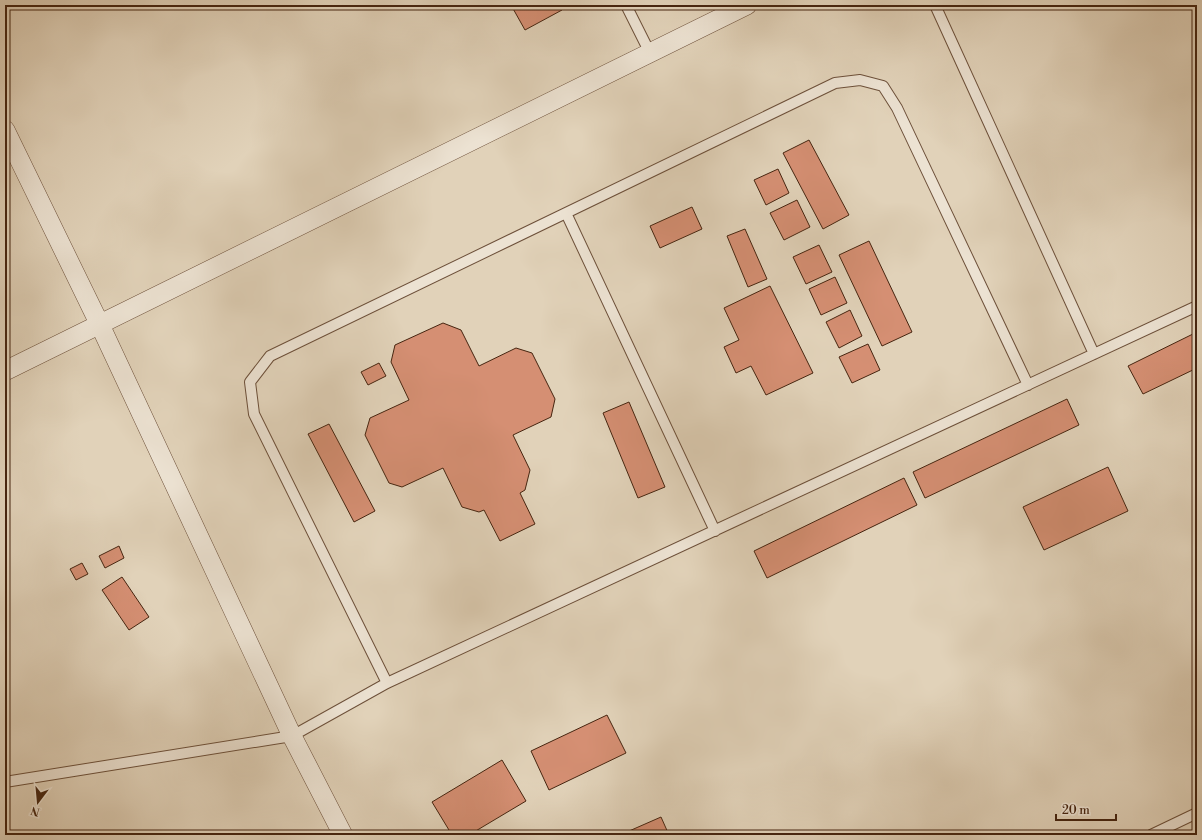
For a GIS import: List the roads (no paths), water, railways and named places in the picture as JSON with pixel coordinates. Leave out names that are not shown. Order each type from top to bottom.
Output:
[{"type":"street","points":[[5,371],[747,5]]},
{"type":"street","points":[[5,130],[100,325],[292,736],[343,835]]},
{"type":"lane","points":[[626,5],[650,53]]},
{"type":"lane","points":[[935,5],[1094,354]]},
{"type":"lane","points":[[387,683],[254,414],[250,382],[270,356],[835,83],[860,80],[883,86],[898,108],[1028,385]]},
{"type":"lane","points":[[566,213],[715,531]]},
{"type":"lane","points":[[5,782],[292,736],[387,683],[1197,306]]},
{"type":"lane","points":[[1151,835],[1197,813]]}]
